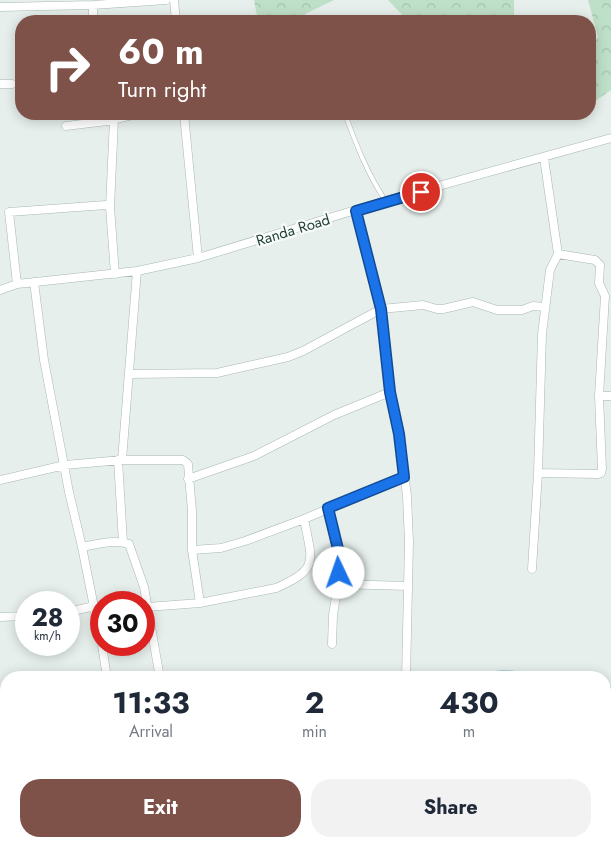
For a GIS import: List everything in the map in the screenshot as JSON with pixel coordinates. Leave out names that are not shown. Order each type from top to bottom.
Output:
[{"type":"street","points":[[0,7],[20,4],[93,5],[166,0]]},
{"type":"street","points":[[174,0],[175,15]]},
{"type":"street","points":[[93,5],[93,15]]},
{"type":"street","points":[[0,84],[12,84]]},
{"type":"street","points":[[66,126],[107,120]]},
{"type":"street","points":[[114,120],[110,207],[115,274]]},
{"type":"street","points":[[185,120],[198,258]]},
{"type":"street","name":"Randa Road","points":[[0,290],[17,284],[137,271],[198,258],[386,201],[611,138]]},
{"type":"street","points":[[532,569],[538,473],[542,334],[550,270],[558,254],[544,158]]},
{"type":"street","points":[[17,284],[9,212],[106,205],[110,207]]},
{"type":"street","points":[[356,211],[381,309],[390,392],[399,434],[404,477],[409,542],[406,671]]},
{"type":"street","points":[[538,473],[601,473],[599,396],[605,296],[600,282],[600,263],[595,260],[558,254]]},
{"type":"street","points":[[123,542],[120,460],[137,271]]},
{"type":"street","points":[[34,282],[44,360],[75,521],[91,591]]},
{"type":"street","points":[[129,374],[217,373],[288,357],[303,351],[381,309],[423,304],[443,309],[474,302],[497,310],[522,310],[533,306],[545,307]]},
{"type":"street","points":[[602,330],[611,331]]},
{"type":"street","points":[[188,479],[254,456],[341,411],[390,392]]},
{"type":"street","points":[[599,396],[611,396]]},
{"type":"street","points":[[0,480],[64,465],[120,460],[183,460],[188,464],[192,511],[192,550],[200,603]]},
{"type":"street","points":[[192,550],[221,548],[304,519],[404,477]]},
{"type":"street","points":[[328,508],[338,555],[338,584],[333,608],[332,644]]},
{"type":"street","points":[[155,607],[200,603],[276,588],[304,573],[309,565],[311,556],[304,519]]},
{"type":"street","points":[[82,547],[123,542],[129,544],[145,591]]},
{"type":"street","points":[[338,584],[408,586]]},
{"type":"street","points":[[0,617],[15,616]]},
{"type":"street","points":[[155,651],[159,671]]},
{"type":"street","points":[[104,656],[106,671]]},
{"type":"lane","points":[[347,120],[363,162],[374,184],[386,201]]},
{"type":"green space","points":[[254,0],[334,0],[305,15],[257,15]]},
{"type":"green space","points":[[388,0],[514,0],[514,15],[402,15]]},
{"type":"green space","points":[[588,0],[611,0],[611,90],[596,100],[596,40],[598,37],[596,15],[592,15]]},
{"type":"route","points":[[339,573],[338,549],[328,508],[404,477],[399,434],[390,392],[381,309],[356,211],[421,192]]}]
